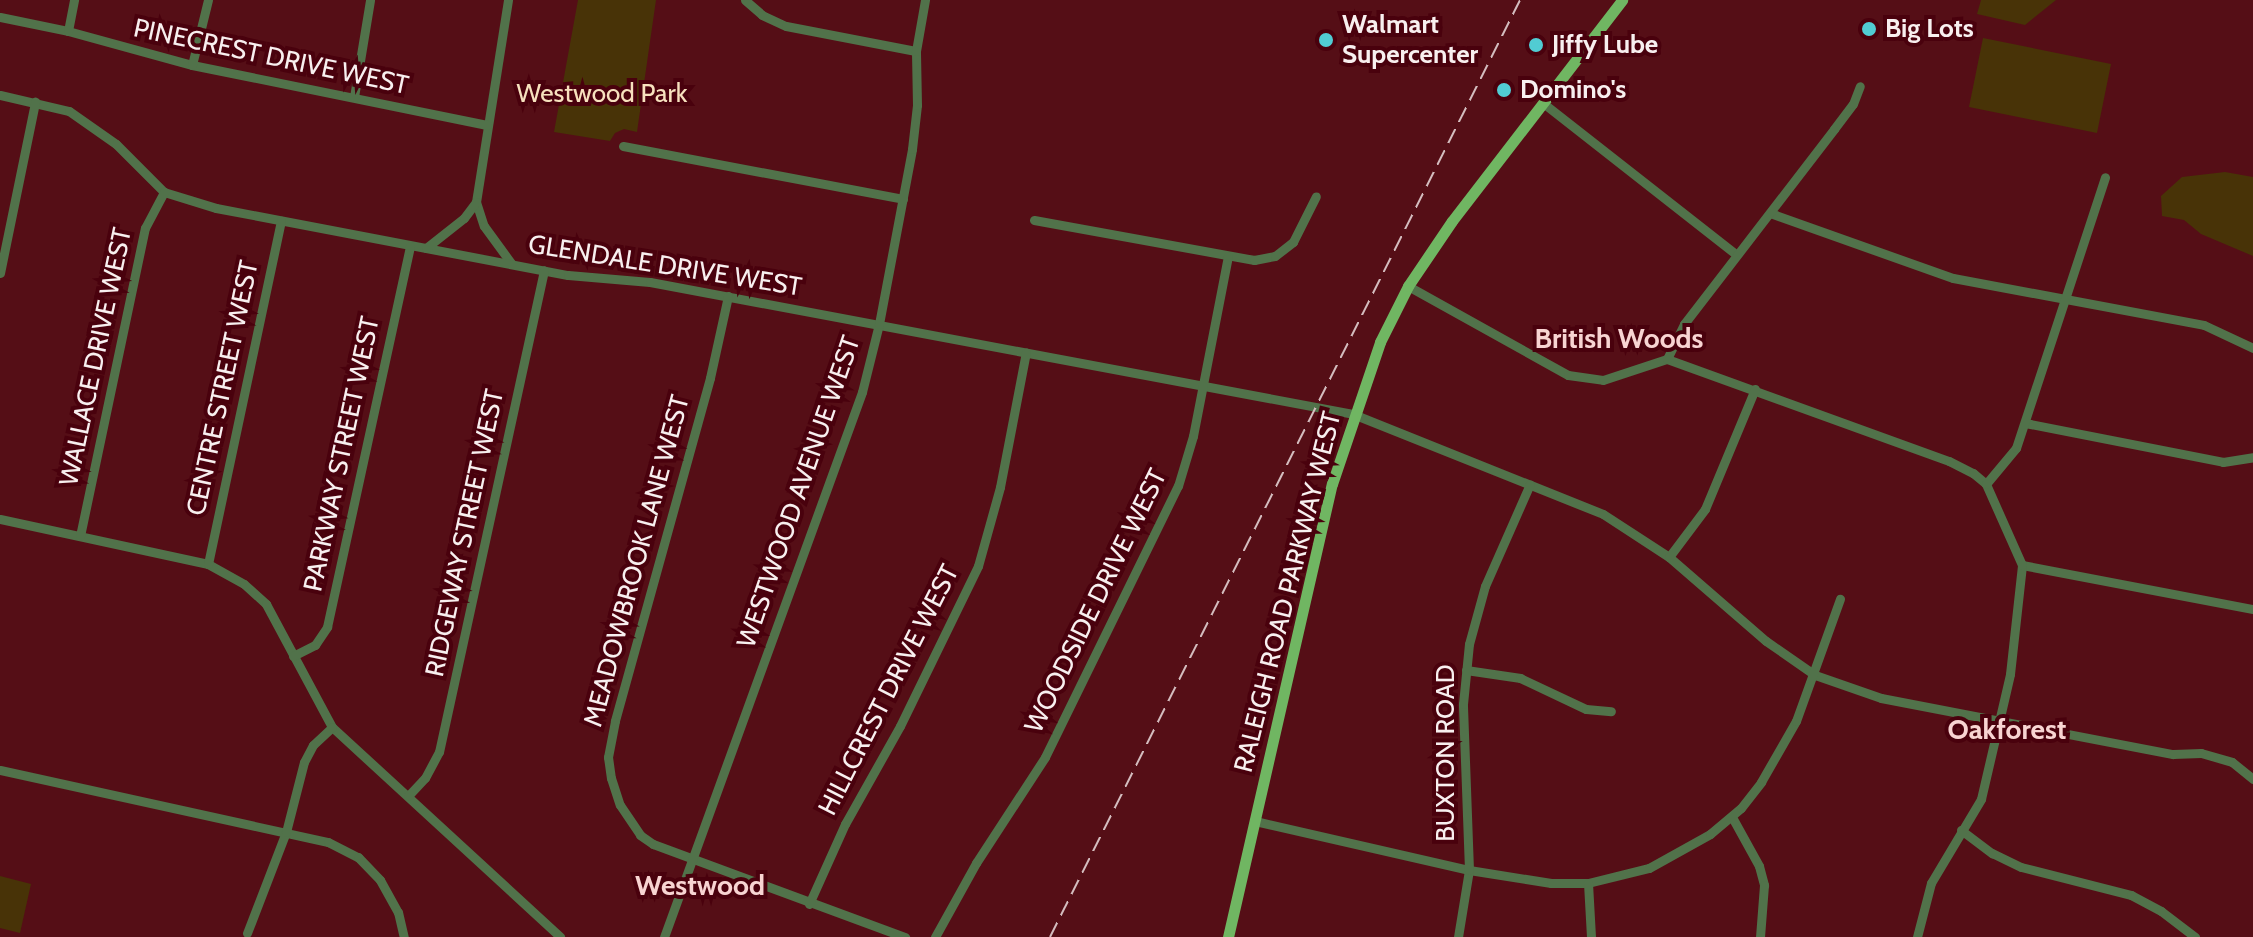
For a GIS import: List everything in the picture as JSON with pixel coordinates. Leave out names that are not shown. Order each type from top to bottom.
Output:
[{"type":"main road","name":"RALEIGH ROAD PARKWAY WEST","points":[[1228,937],[1332,484],[1353,414],[1380,342],[1408,286],[1452,221],[1622,0]]},
{"type":"street","points":[[68,31],[74,0]]},
{"type":"street","points":[[192,65],[208,0]]},
{"type":"street","points":[[354,97],[370,0]]},
{"type":"street","points":[[508,0],[476,202],[484,226],[511,263]]},
{"type":"street","points":[[745,0],[779,24],[916,51]]},
{"type":"street","name":"WESTWOOD AVENUE WEST","points":[[664,937],[862,392],[879,324],[917,112],[916,51],[925,0]]},
{"type":"street","name":"PINECREST DRIVE WEST","points":[[0,17],[68,31],[192,65],[487,125]]},
{"type":"street","points":[[1667,359],[1684,324],[1853,104],[1860,86]]},
{"type":"street","name":"GLENDALE DRIVE WEST","points":[[0,95],[69,111],[116,144],[164,192],[216,208],[544,270],[650,282],[728,296],[1353,414],[1603,514],[1669,557],[1766,641],[1815,675],[1881,698],[2173,754],[2201,753],[2232,762],[2253,779]]},
{"type":"street","points":[[0,273],[35,102]]},
{"type":"street","points":[[1543,103],[1737,255]]},
{"type":"street","points":[[623,146],[903,199]]},
{"type":"street","points":[[1986,484],[2011,458],[2025,423],[2105,177]]},
{"type":"street","name":"WALLACE DRIVE WEST","points":[[80,536],[145,228],[164,192]]},
{"type":"street","points":[[1034,220],[1254,260],[1282,251],[1297,236],[1316,196]]},
{"type":"street","points":[[426,248],[464,218],[476,202]]},
{"type":"street","points":[[1770,213],[1953,278],[2204,325],[2253,348]]},
{"type":"street","name":"CENTRE STREET WEST","points":[[208,564],[281,221]]},
{"type":"street","name":"PARKWAY STREET WEST","points":[[293,656],[315,645],[327,627],[410,246]]},
{"type":"street","name":"WOODSIDE DRIVE WEST","points":[[935,937],[976,863],[1031,782],[1156,536],[1183,472],[1204,384],[1228,256]]},
{"type":"street","name":"RIDGEWAY STREET WEST","points":[[408,796],[425,778],[439,752],[544,270]]},
{"type":"street","points":[[1408,286],[1517,350],[1576,378],[1603,380],[1667,359],[1949,461],[1973,473],[1986,484],[2022,565],[2016,634],[2001,720],[1981,799],[1931,883],[1917,937]]},
{"type":"street","name":"MEADOWBROOK LANE WEST","points":[[728,296],[608,757],[611,778],[620,805],[640,835],[692,861],[905,937]]},
{"type":"street","name":"HILLCREST DRIVE WEST","points":[[809,904],[845,824],[900,726],[978,566],[1000,487],[1026,352]]},
{"type":"street","points":[[1669,557],[1705,509],[1755,389]]},
{"type":"street","points":[[2025,423],[2223,462],[2253,457]]},
{"type":"street","name":"BUXTON ROAD","points":[[1458,937],[1469,870],[1464,735],[1466,670],[1485,586],[1530,484]]},
{"type":"street","points":[[0,519],[208,564],[244,584],[266,604],[332,727],[560,937]]},
{"type":"street","points":[[2022,565],[2253,609]]},
{"type":"street","points":[[1255,821],[1469,870],[1551,883],[1588,883],[1623,876],[1671,858],[1732,817],[1761,782],[1783,746],[1815,675],[1840,599]]},
{"type":"street","points":[[1466,670],[1520,678],[1586,709],[1611,711]]},
{"type":"street","points":[[247,933],[286,832],[304,762],[313,745],[332,727]]},
{"type":"street","points":[[0,770],[328,842],[366,864],[393,902],[404,937]]},
{"type":"street","points":[[1732,817],[1759,866],[1764,885],[1760,937]]},
{"type":"street","points":[[1961,830],[1992,853],[2021,867],[2131,895],[2161,911],[2195,937]]},
{"type":"street","points":[[1588,883],[1591,937]]},
{"type":"green space","name":"Westwood Park","points":[[578,0],[656,0],[637,132],[624,129],[615,133],[610,141],[554,132]]},
{"type":"green space","points":[[1981,0],[2056,0],[2025,25],[1977,14]]},
{"type":"green space","points":[[1983,38],[2111,64],[2097,133],[1969,107]]},
{"type":"green space","points":[[2225,172],[2253,177],[2253,256],[2201,234],[2184,220],[2162,216],[2161,196],[2182,177]]},
{"type":"green space","points":[[0,876],[31,884],[20,933],[0,928]]},
{"type":"railway","points":[[1050,937],[1520,0]]},
{"type":"place","name":"Big Lots","points":[[1869,29]]},
{"type":"place","name":"Walmart Supercenter","points":[[1326,40]]},
{"type":"place","name":"Jiffy Lube","points":[[1536,45]]},
{"type":"place","name":"Domino's","points":[[1504,90]]},
{"type":"district","name":"British Woods","points":[[1619,338]]},
{"type":"district","name":"Oakforest","points":[[2007,729]]},
{"type":"district","name":"Westwood","points":[[700,885]]}]
